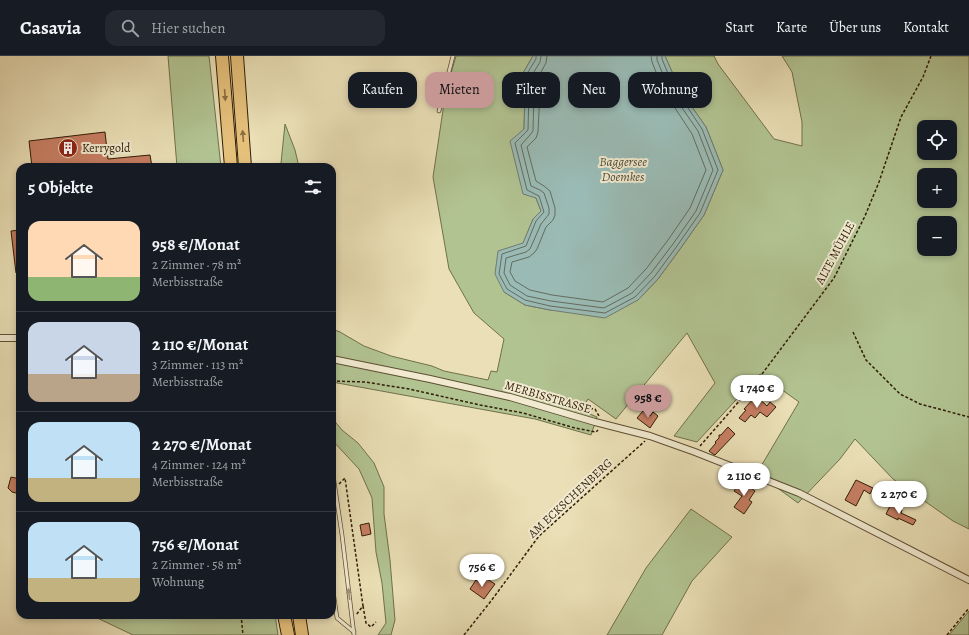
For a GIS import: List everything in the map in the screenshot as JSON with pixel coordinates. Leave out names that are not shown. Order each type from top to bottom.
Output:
[{"type":"highway","points":[[222,56],[231,163]]},
{"type":"highway","points":[[237,56],[245,163]]},
{"type":"highway","points":[[285,619],[288,635]]},
{"type":"highway","points":[[300,619],[302,635]]},
{"type":"street","points":[[0,338],[16,338]]},
{"type":"street","name":"MERBISSTRASSE","points":[[336,360],[510,397],[604,425],[650,436],[799,493],[969,580]]},
{"type":"lane","points":[[439,111],[453,56]]},
{"type":"lane","points":[[336,495],[354,634]]},
{"type":"lane","points":[[336,611],[337,618],[354,634]]},
{"type":"path","name":"ALTE MÜHLE","points":[[695,452],[756,382],[834,278],[865,216],[879,182],[902,117],[923,77],[931,56]]},
{"type":"path","points":[[853,332],[866,360],[900,394],[920,404],[969,417]]},
{"type":"path","points":[[336,381],[366,382],[409,389],[523,413],[575,428],[596,432],[604,425],[601,418],[595,409],[585,408]]},
{"type":"path","name":"AM ECKSCHENBERG","points":[[464,635],[539,536],[650,436]]},
{"type":"path","points":[[336,487],[345,478],[366,623],[371,627],[376,622]]},
{"type":"path","points":[[352,620],[364,606]]},
{"type":"path","points":[[947,635],[969,608]]},
{"type":"path","points":[[241,619],[243,635]]},
{"type":"green space","points":[[168,56],[209,56],[221,163],[177,163]]},
{"type":"green space","points":[[456,56],[533,56],[524,72],[502,72],[502,108],[525,108],[524,129],[536,198],[541,211],[533,219],[504,292],[525,305],[550,310],[638,300],[658,279],[704,215],[723,170],[706,127],[693,108],[712,108],[712,72],[672,72],[665,56],[714,56],[718,64],[774,139],[802,146],[802,122],[792,72],[782,56],[969,56],[969,529],[953,521],[893,479],[855,439],[840,459],[798,503],[757,473],[799,402],[760,374],[697,442],[674,436],[715,383],[687,333],[616,419],[588,399],[581,410],[597,417],[591,435],[535,419],[336,383],[336,330],[364,346],[391,356],[432,366],[444,371],[488,380],[491,371],[497,372],[504,339],[474,313],[449,269],[433,177],[443,108],[494,108],[494,72],[451,72]]},
{"type":"green space","points":[[285,124],[295,150],[298,163],[281,163]]},
{"type":"green space","points":[[336,423],[342,430],[358,443],[374,463],[384,487],[384,514],[390,560],[395,620],[391,635],[378,635],[386,623],[382,583],[376,552],[372,498],[359,469],[336,444]]},
{"type":"green space","points":[[691,509],[732,537],[692,581],[662,635],[607,635],[646,568]]},
{"type":"green space","points":[[969,611],[969,635],[949,635]]},
{"type":"green space","points":[[99,619],[276,619],[278,635],[133,635]]},
{"type":"water","name":"Baggersee Doemkes","points":[[533,56],[665,56],[672,72],[628,72],[628,108],[693,108],[706,127],[723,170],[704,215],[658,279],[638,300],[605,318],[525,305],[504,292],[495,274],[498,251],[523,243],[533,219],[541,211],[536,198],[523,194],[510,141],[524,129],[525,108],[560,108],[560,72],[524,72]]},
{"type":"building","name":"Kerrygold","points":[[105,132],[108,159],[150,155],[151,163],[32,163],[29,141]]},
{"type":"building","points":[[16,230],[16,273],[11,231]]},
{"type":"building","points":[[756,396],[767,406],[770,402],[776,407],[767,417],[760,412],[755,418],[751,415],[745,422],[739,418],[746,410],[744,409]]},
{"type":"building","points":[[643,411],[650,416],[653,412],[658,416],[650,428],[637,418]]},
{"type":"building","points":[[728,427],[735,434],[715,455],[713,454],[709,451],[716,443],[715,442],[719,438],[719,435],[721,435]]},
{"type":"building","points":[[11,477],[16,478],[16,493],[12,492],[8,488]]},
{"type":"building","points":[[856,480],[873,488],[870,494],[864,490],[856,506],[845,500]]},
{"type":"building","points":[[741,481],[755,491],[749,500],[752,502],[744,514],[734,507],[742,496],[734,491]]},
{"type":"building","points":[[891,504],[902,510],[901,513],[916,520],[913,525],[886,514]]},
{"type":"building","points":[[369,523],[371,534],[362,536],[360,525]]},
{"type":"building","points":[[487,579],[495,584],[484,599],[470,589],[476,580],[483,585]]},
{"type":"place","name":"Kerrygold","points":[[68,148]]}]
